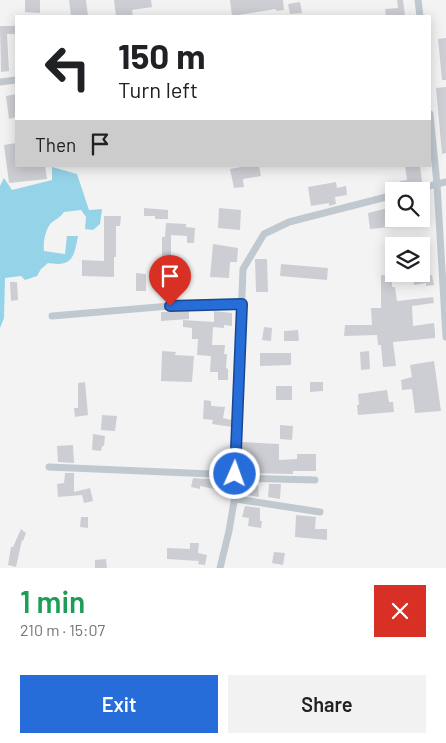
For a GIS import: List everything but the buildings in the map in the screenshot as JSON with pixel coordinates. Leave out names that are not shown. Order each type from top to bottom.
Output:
[{"type":"street","points":[[418,0],[420,15]]},
{"type":"street","points":[[0,82],[15,80]]},
{"type":"street","points":[[431,124],[437,184],[446,337]]},
{"type":"street","points":[[430,186],[446,182]]},
{"type":"street","points":[[220,568],[236,499],[243,269],[264,234],[289,222],[385,197]]},
{"type":"street","points":[[52,316],[170,306],[242,304]]},
{"type":"street","points":[[49,467],[315,480]]},
{"type":"street","points":[[236,499],[320,512]]},
{"type":"water","points":[[52,167],[77,174],[89,210],[102,209],[100,224],[93,230],[85,229],[86,217],[81,210],[64,212],[51,223],[45,237],[44,251],[65,254],[67,236],[78,236],[73,255],[67,262],[62,264],[48,263],[37,276],[25,280],[21,276],[5,278],[4,318],[0,328],[0,186],[4,178],[12,190],[52,180]]},
{"type":"route","points":[[170,306],[242,304],[235,474]]}]
